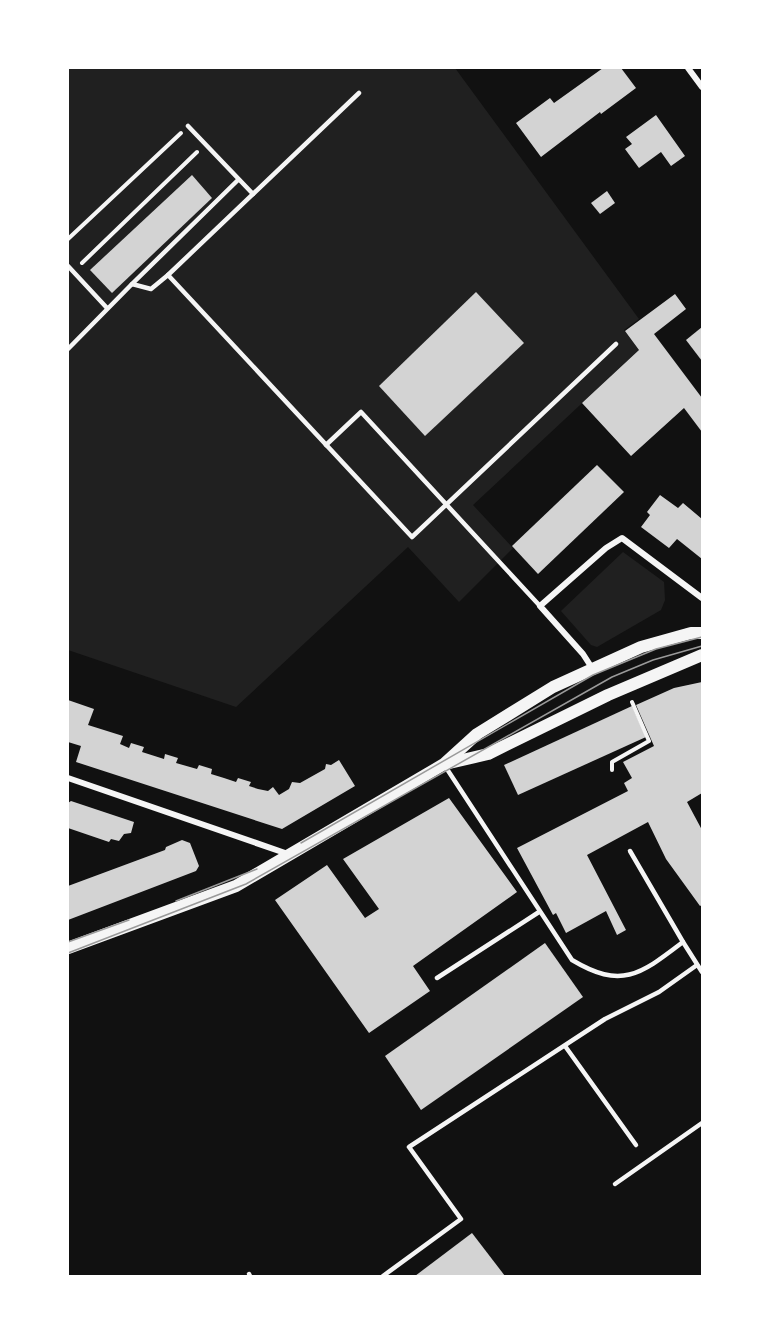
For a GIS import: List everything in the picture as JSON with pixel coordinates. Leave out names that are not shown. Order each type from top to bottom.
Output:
[{"type":"main road","points":[[68,948],[236,886],[444,764],[477,734],[553,687],[592,668],[661,640],[702,633]]},
{"type":"main road","points":[[444,764],[488,754],[608,695],[702,655]]},
{"type":"street","points":[[688,68],[702,87]]},
{"type":"street","points":[[592,668],[583,654],[540,606],[606,548],[622,538],[702,598]]},
{"type":"street","points":[[68,778],[291,855]]},
{"type":"lane","points":[[132,284],[151,289],[168,275],[358,93]]},
{"type":"lane","points":[[188,126],[253,194]]},
{"type":"lane","points":[[68,349],[238,180]]},
{"type":"lane","points":[[68,266],[107,308]]},
{"type":"lane","points":[[168,275],[412,537],[616,344]]},
{"type":"lane","points":[[326,445],[361,412],[540,606]]},
{"type":"lane","points":[[444,764],[572,960],[593,973],[621,977],[640,972],[683,942]]},
{"type":"lane","points":[[630,851],[702,972]]},
{"type":"lane","points":[[437,978],[539,912]]},
{"type":"lane","points":[[384,1276],[462,1219],[409,1147],[605,1019],[659,992],[697,965]]},
{"type":"lane","points":[[565,1046],[636,1145]]},
{"type":"lane","points":[[615,1184],[702,1124]]},
{"type":"path","points":[[68,240],[188,126]]},
{"type":"path","points":[[72,272],[205,145]]},
{"type":"path","points":[[612,770],[612,762],[649,741],[639,717]]},
{"type":"shaded area","points":[[68,68],[455,68],[639,319],[624,330],[639,350],[473,505],[513,548],[459,602],[408,547],[236,707],[68,650]]},
{"type":"shaded area","points":[[623,552],[664,582],[665,600],[661,610],[597,647],[591,645],[561,611]]},
{"type":"building","points":[[603,68],[621,68],[636,88],[541,157],[516,123],[550,98],[554,103]]},
{"type":"building","points":[[656,115],[685,156],[671,166],[661,152],[639,168],[625,149],[632,144],[626,137]]},
{"type":"building","points":[[192,175],[212,198],[112,293],[90,270]]},
{"type":"building","points":[[607,191],[615,203],[600,214],[591,203]]},
{"type":"building","points":[[476,292],[524,343],[425,436],[379,386]]},
{"type":"building","points":[[675,294],[686,309],[654,334],[702,398],[702,432],[684,408],[631,456],[582,403],[639,350],[625,331]]},
{"type":"building","points":[[702,327],[702,361],[686,340]]},
{"type":"building","points":[[597,465],[624,492],[538,574],[512,546]]},
{"type":"building","points":[[660,495],[678,508],[683,503],[702,519],[702,559],[677,539],[669,548],[641,527],[650,515],[647,512]]},
{"type":"building","points":[[702,682],[702,793],[687,802],[702,830],[702,905],[700,906],[666,859],[648,822],[587,855],[626,930],[617,935],[606,911],[566,933],[556,913],[553,915],[517,848],[628,791],[624,783],[632,778],[623,762],[654,746],[636,705],[674,688]]},
{"type":"building","points":[[68,700],[94,709],[88,725],[123,736],[120,744],[129,748],[131,743],[144,747],[142,752],[164,759],[165,754],[178,758],[176,763],[197,769],[199,765],[212,769],[211,774],[236,782],[238,778],[251,782],[249,786],[258,789],[268,791],[273,787],[279,795],[289,789],[292,782],[300,783],[325,769],[326,764],[331,765],[339,760],[355,786],[282,829],[76,762],[81,746],[68,742]]},
{"type":"building","points":[[632,706],[646,737],[518,795],[504,765]]},
{"type":"building","points":[[449,798],[517,892],[413,966],[430,991],[369,1033],[275,900],[327,865],[365,918],[379,909],[343,859]]},
{"type":"building","points":[[71,801],[134,822],[131,833],[124,834],[119,841],[111,839],[109,842],[68,828],[68,803]]},
{"type":"building","points":[[182,840],[190,843],[199,866],[196,871],[68,920],[68,886],[165,850],[166,847]]},
{"type":"building","points":[[545,943],[583,997],[421,1110],[385,1056]]},
{"type":"building","points":[[472,1233],[505,1276],[415,1276]]},
{"type":"tram line","points":[[301,843],[593,675],[656,649],[702,637]]},
{"type":"tram line","points":[[68,953],[246,884],[612,677],[653,660],[702,646]]},
{"type":"tram line","points":[[176,901],[257,869]]},
{"type":"tram line","points":[[68,942],[129,920]]}]
